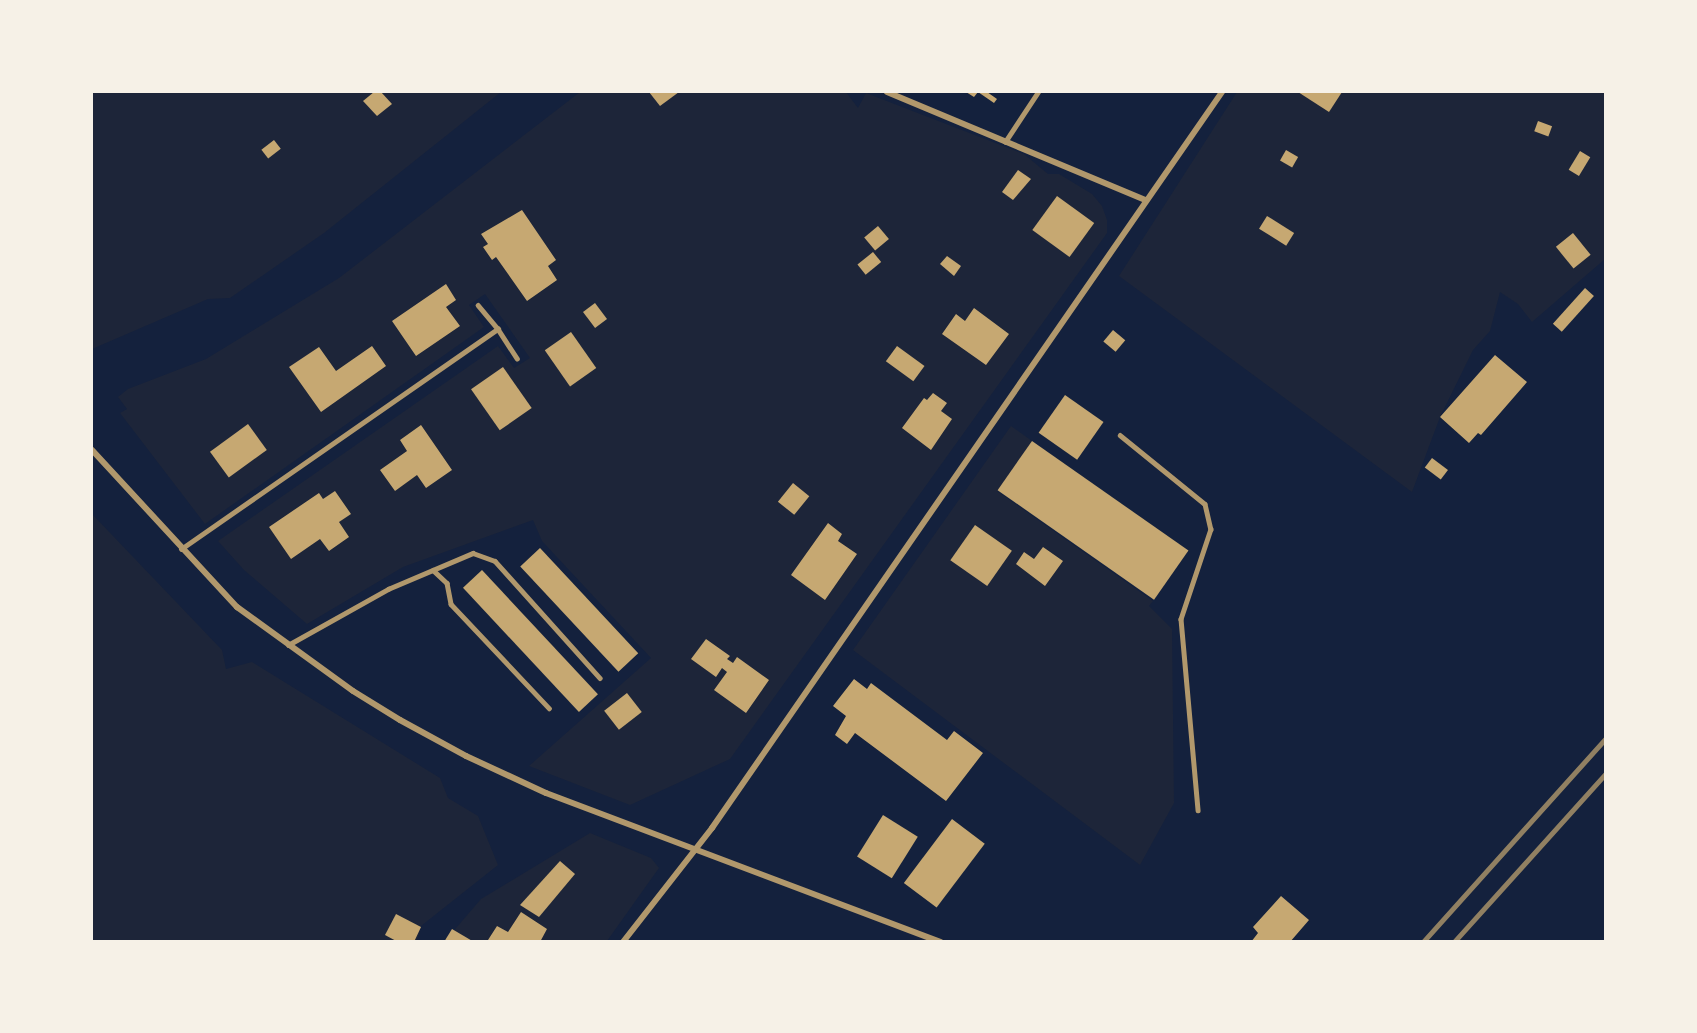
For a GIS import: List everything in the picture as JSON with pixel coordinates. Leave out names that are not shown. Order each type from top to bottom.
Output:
[{"type":"street","points":[[887,92],[1145,200]]},
{"type":"street","points":[[623,942],[694,848],[1222,92]]},
{"type":"street","points":[[92,450],[237,607],[379,707],[466,756],[558,798],[941,942]]},
{"type":"lane","points":[[1005,142],[1038,92]]},
{"type":"lane","points":[[478,305],[498,329],[517,358]]},
{"type":"lane","points":[[182,549],[498,329]]},
{"type":"lane","points":[[1120,435],[1205,504],[1211,529],[1181,619],[1198,810]]},
{"type":"lane","points":[[288,645],[388,589],[473,553],[495,561],[600,678]]},
{"type":"lane","points":[[433,570],[447,583],[451,604],[549,708]]},
{"type":"shaded area","points":[[92,92],[501,92],[324,233],[230,298],[208,299],[92,349]]},
{"type":"shaded area","points":[[580,92],[846,92],[858,108],[866,93],[1024,154],[1048,174],[1059,174],[1092,194],[1102,206],[1107,220],[1107,233],[730,759],[630,805],[529,766],[651,658],[542,541],[533,520],[403,567],[307,624],[244,570],[218,541],[498,346],[514,368],[530,358],[485,294],[469,305],[484,327],[205,524],[120,413],[127,409],[118,397],[128,389],[206,359],[339,278]]},
{"type":"shaded area","points":[[1237,92],[1605,92],[1605,259],[1532,322],[1518,304],[1500,292],[1490,331],[1473,350],[1440,417],[1412,492],[1119,276]]},
{"type":"shaded area","points":[[1011,426],[1032,441],[997,491],[1153,601],[1149,606],[1172,629],[1174,803],[1140,865],[853,650]]},
{"type":"shaded area","points":[[92,514],[222,650],[226,669],[252,662],[440,778],[448,798],[478,816],[498,865],[421,926],[417,941],[92,941]]},
{"type":"shaded area","points":[[590,833],[651,858],[659,868],[607,941],[444,942],[481,899]]},
{"type":"building","points":[[374,92],[381,92],[392,104],[377,116],[363,101]]},
{"type":"building","points":[[649,92],[679,92],[660,106]]},
{"type":"building","points":[[966,92],[978,92],[974,97]]},
{"type":"building","points":[[978,92],[987,92],[997,99],[994,103]]},
{"type":"building","points":[[1298,92],[1342,92],[1329,112]]},
{"type":"building","points":[[1538,121],[1552,126],[1548,136],[1534,131]]},
{"type":"building","points":[[274,140],[281,149],[268,159],[261,150]]},
{"type":"building","points":[[1286,150],[1298,157],[1292,167],[1280,160]]},
{"type":"building","points":[[1580,151],[1590,157],[1579,176],[1569,170]]},
{"type":"building","points":[[1018,170],[1031,179],[1013,200],[1002,192]]},
{"type":"building","points":[[1057,196],[1094,223],[1070,257],[1032,230]]},
{"type":"building","points":[[522,210],[556,260],[548,266],[557,280],[527,301],[496,257],[492,260],[483,247],[488,244],[481,234]]},
{"type":"building","points":[[1267,216],[1294,233],[1286,246],[1259,229]]},
{"type":"building","points":[[878,226],[889,239],[875,251],[864,238]]},
{"type":"building","points":[[1573,233],[1591,255],[1574,269],[1556,247]]},
{"type":"building","points":[[873,252],[881,262],[866,275],[857,265]]},
{"type":"building","points":[[947,256],[961,266],[954,276],[940,264]]},
{"type":"building","points":[[446,284],[456,300],[446,307],[460,326],[416,356],[392,321]]},
{"type":"building","points":[[1585,288],[1594,296],[1562,332],[1553,324]]},
{"type":"building","points":[[595,303],[607,319],[595,328],[583,312]]},
{"type":"building","points":[[974,308],[1009,334],[986,365],[942,334],[956,314],[965,321]]},
{"type":"building","points":[[1113,330],[1125,340],[1116,352],[1103,341]]},
{"type":"building","points":[[571,332],[596,368],[570,386],[545,350]]},
{"type":"building","points":[[372,346],[386,366],[321,412],[289,367],[319,347],[336,371]]},
{"type":"building","points":[[897,346],[925,366],[913,381],[886,361]]},
{"type":"building","points":[[1495,355],[1527,382],[1481,435],[1478,433],[1469,443],[1440,417]]},
{"type":"building","points":[[503,367],[532,408],[500,430],[471,389]]},
{"type":"building","points":[[933,393],[947,403],[941,411],[952,419],[931,450],[902,428],[924,398],[927,400]]},
{"type":"building","points":[[1065,395],[1104,422],[1077,460],[1039,433]]},
{"type":"building","points":[[248,424],[267,450],[229,478],[210,452]]},
{"type":"building","points":[[421,425],[452,470],[426,488],[417,475],[395,491],[380,470],[407,451],[400,440]]},
{"type":"building","points":[[1032,441],[1188,551],[1154,600],[998,490]]},
{"type":"building","points":[[1432,458],[1448,470],[1441,480],[1425,468]]},
{"type":"building","points":[[793,483],[809,496],[794,515],[778,502]]},
{"type":"building","points":[[335,491],[351,514],[339,522],[349,537],[329,551],[320,539],[291,559],[269,527],[319,493],[323,499]]},
{"type":"building","points":[[828,523],[842,534],[838,541],[857,554],[825,600],[791,575]]},
{"type":"building","points":[[975,525],[1012,551],[987,586],[950,560]]},
{"type":"building","points":[[1043,547],[1063,561],[1045,586],[1016,564],[1024,552],[1034,559]]},
{"type":"building","points":[[540,548],[638,653],[618,672],[520,566]]},
{"type":"building","points":[[482,570],[598,694],[579,712],[463,588]]},
{"type":"building","points":[[706,639],[730,656],[727,659],[733,663],[737,657],[769,680],[746,713],[714,690],[727,672],[722,668],[716,677],[691,659]]},
{"type":"building","points":[[854,679],[867,689],[871,683],[947,740],[954,731],[983,753],[946,801],[855,733],[847,744],[835,735],[846,716],[833,706]]},
{"type":"building","points":[[627,693],[642,712],[619,730],[604,711]]},
{"type":"building","points":[[883,815],[918,837],[892,878],[857,857]]},
{"type":"building","points":[[952,819],[985,844],[937,908],[904,883]]},
{"type":"building","points":[[560,861],[575,874],[539,917],[520,905]]},
{"type":"building","points":[[1281,896],[1309,920],[1290,942],[1251,942],[1258,933],[1253,927]]},
{"type":"building","points":[[521,912],[547,929],[540,942],[488,940],[497,926],[508,932]]},
{"type":"building","points":[[396,914],[421,927],[414,942],[398,942],[385,935]]},
{"type":"building","points":[[452,929],[474,942],[444,942]]},
{"type":"railway","points":[[1423,942],[1606,738]]},
{"type":"railway","points":[[1454,942],[1606,773]]}]
